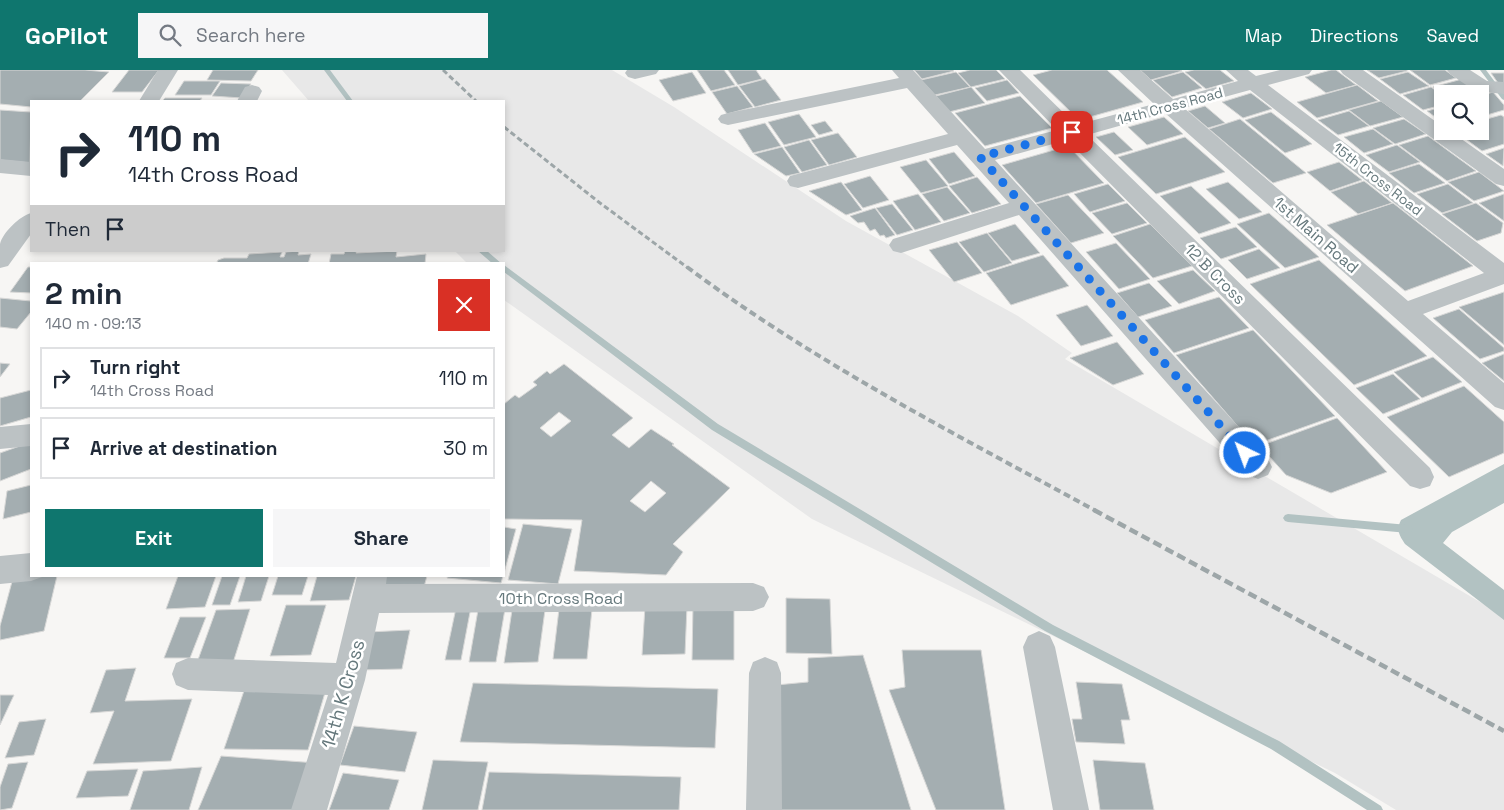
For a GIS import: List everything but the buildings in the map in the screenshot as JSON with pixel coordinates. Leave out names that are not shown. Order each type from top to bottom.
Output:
[{"type":"street","points":[[150,100],[168,70]]},
{"type":"street","name":"12 B Cross","points":[[1009,70],[1420,477]]},
{"type":"street","name":"1st Main Road","points":[[1128,70],[1504,399]]},
{"type":"street","name":"15th Cross Road","points":[[1236,70],[1504,275]]},
{"type":"street","name":"14th Cross Road","points":[[980,157],[1302,70]]},
{"type":"street","points":[[1350,70],[1504,179]]},
{"type":"street","points":[[1457,70],[1482,87],[1504,88]]},
{"type":"street","points":[[728,119],[907,76],[1258,467]]},
{"type":"street","points":[[798,181],[962,137]]},
{"type":"street","points":[[0,166],[30,169]]},
{"type":"street","points":[[901,245],[1024,206]]},
{"type":"street","points":[[0,260],[30,221]]},
{"type":"street","points":[[1403,312],[1504,275]]},
{"type":"street","points":[[0,438],[30,435]]},
{"type":"street","points":[[0,570],[30,567]]},
{"type":"street","name":"10th Cross Road","points":[[370,588],[753,597]]},
{"type":"street","name":"14th K Cross","points":[[309,810],[349,680],[370,588]]},
{"type":"street","points":[[1039,647],[1071,810]]},
{"type":"street","points":[[764,810],[765,673]]},
{"type":"street","points":[[188,674],[349,680]]},
{"type":"shaded area","points":[[282,70],[612,70],[674,107],[846,221],[1018,316],[1072,353],[1065,359],[1504,616],[1504,810],[1396,810],[1335,773],[812,519],[505,301],[505,262],[466,262],[456,252],[505,252],[505,100],[308,100]]},
{"type":"shaded area","points":[[1504,464],[1504,503],[1452,532],[1443,543],[1504,590],[1504,620],[1405,544],[1398,530],[1401,520]]},
{"type":"waterway","points":[[327,70],[349,100]]},
{"type":"waterway","points":[[1483,70],[1504,98]]},
{"type":"waterway","points":[[483,252],[496,262]]},
{"type":"waterway","points":[[505,269],[715,427],[1049,628],[1275,745],[1377,810]]},
{"type":"waterway","points":[[1288,518],[1408,529]]},
{"type":"railway","points":[[443,70],[475,100]]},
{"type":"railway","points":[[505,128],[600,203],[688,268]]},
{"type":"railway","points":[[687,267],[735,302],[836,366],[1096,511]]},
{"type":"railway","points":[[1094,510],[1504,731]]},
{"type":"route","points":[[1072,132],[980,157],[1245,453]]}]
